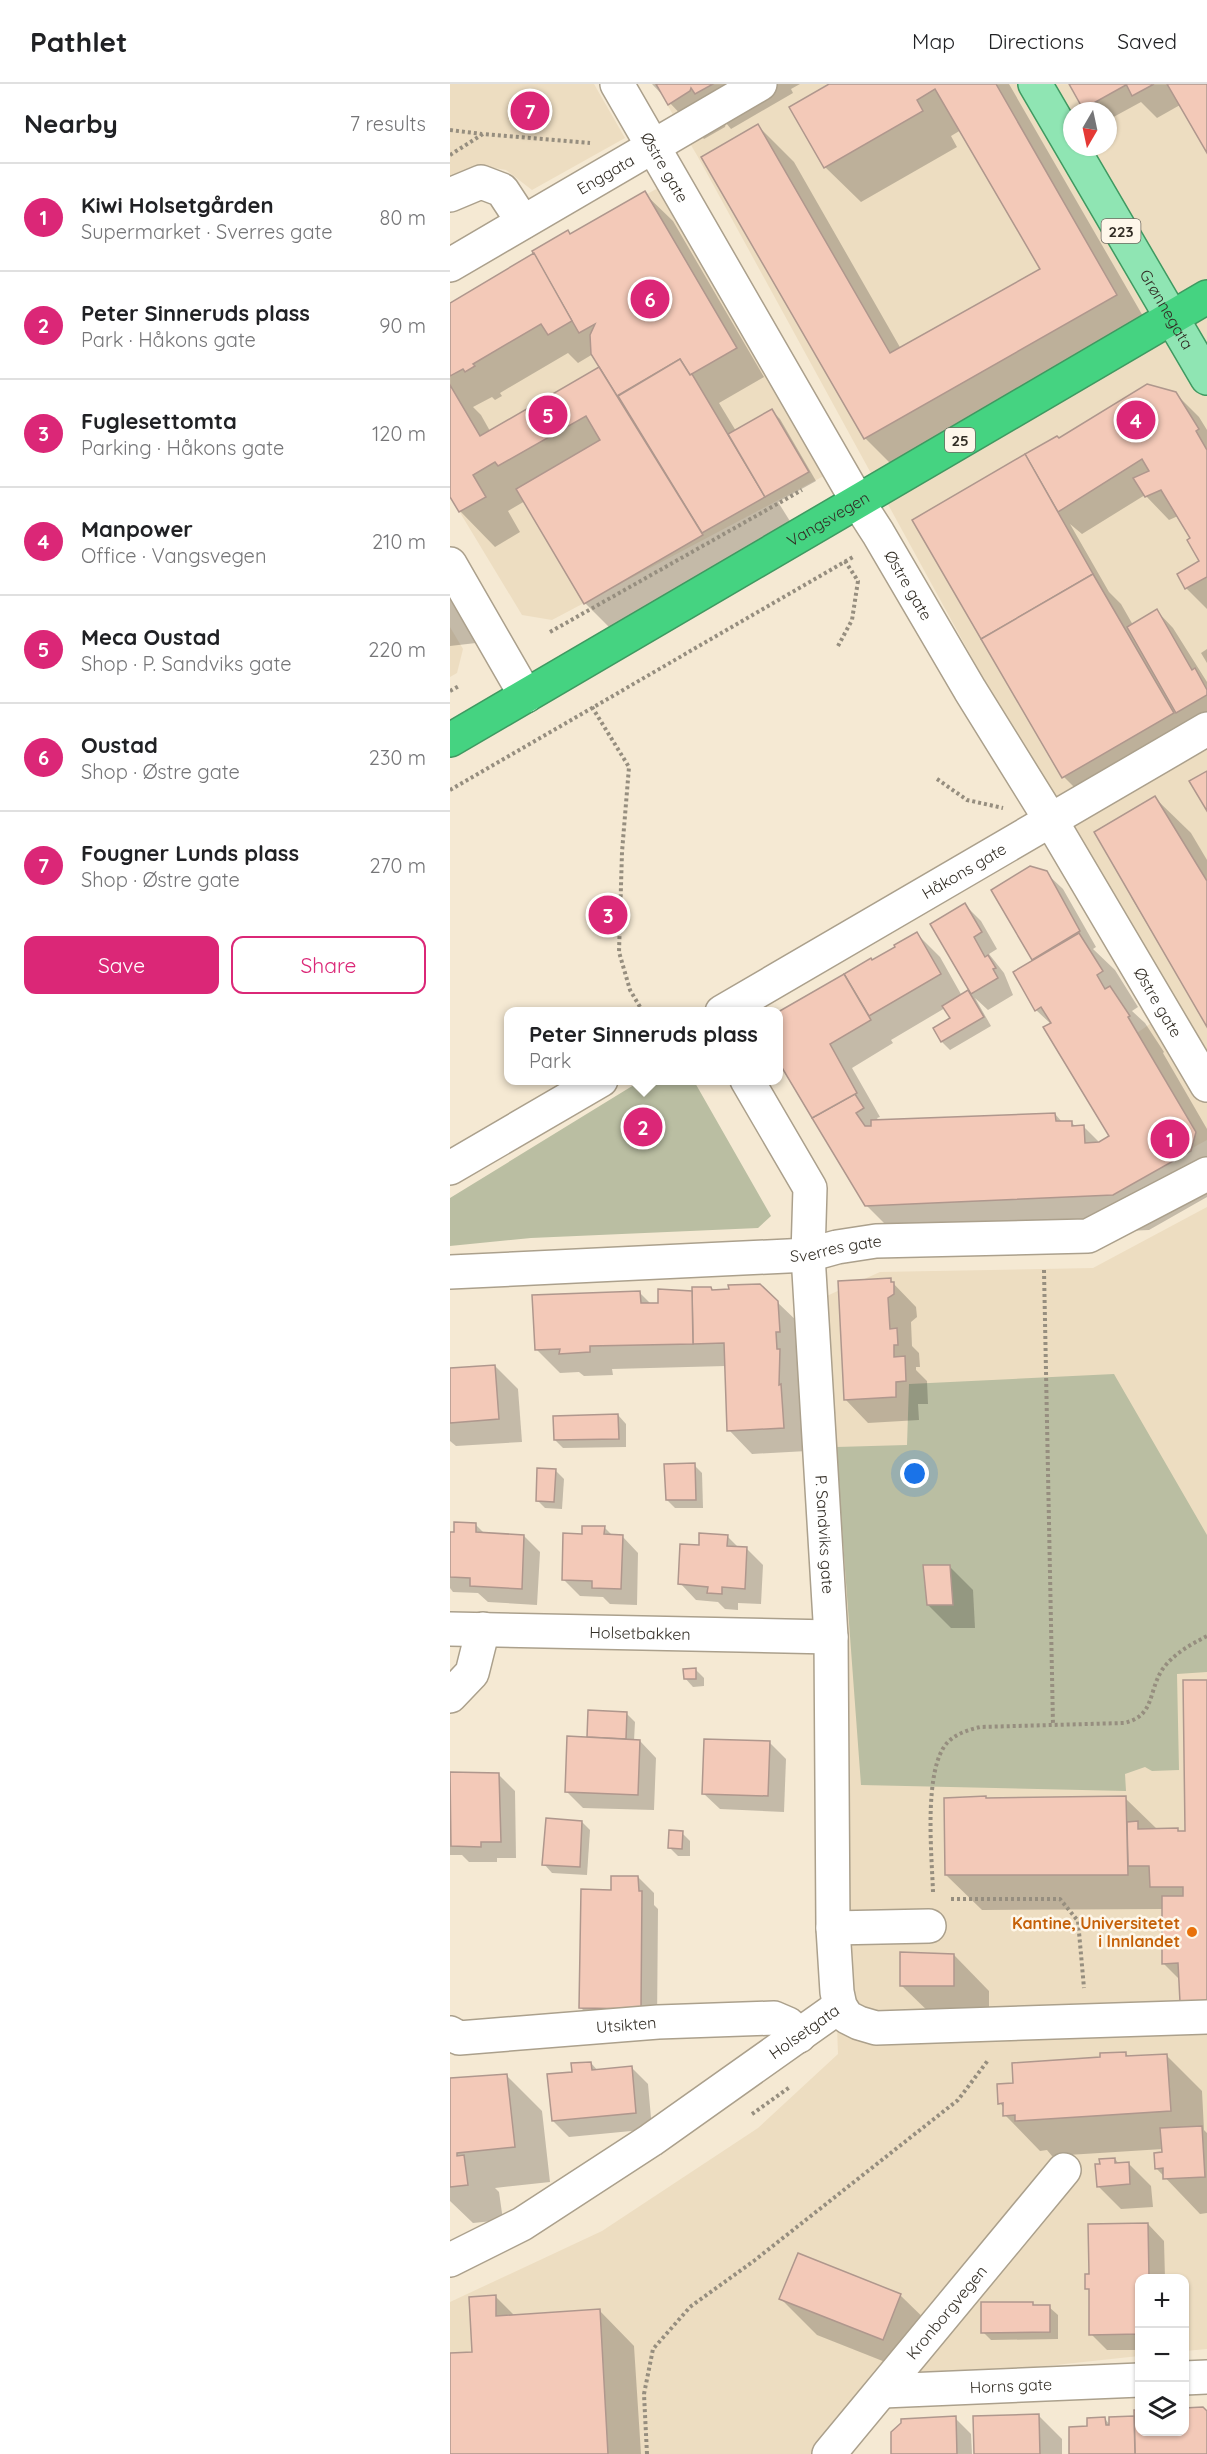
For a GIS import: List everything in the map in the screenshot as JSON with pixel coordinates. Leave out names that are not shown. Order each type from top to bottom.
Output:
[{"type":"highway","name":"Vangsvegen","points":[[450,740],[1207,297]]},
{"type":"main road","name":"Grønnegata","points":[[1035,84],[1207,378]]},
{"type":"street","name":"Østre gate","points":[[617,84],[858,502],[1050,819],[1207,1085]]},
{"type":"street","name":"Enggata","points":[[450,265],[760,84]]},
{"type":"street","points":[[450,195],[481,182],[502,190],[523,222]]},
{"type":"street","points":[[450,564],[526,696]]},
{"type":"street","name":"Håkons gate","points":[[729,1007],[1207,729]]},
{"type":"street","points":[[450,1168],[592,1085]]},
{"type":"street","name":"P. Sandviks gate","points":[[750,1085],[810,1188],[808,1255],[831,1637],[833,1928],[840,2006]]},
{"type":"street","name":"Sverres gate","points":[[450,1272],[808,1255],[876,1240],[1088,1236],[1207,1174]]},
{"type":"street","name":"Holsetbakken","points":[[450,1629],[831,1637]]},
{"type":"street","points":[[450,1696],[472,1673],[483,1629]]},
{"type":"street","points":[[833,1928],[931,1913]]},
{"type":"street","name":"Holsetgata","points":[[450,2260],[522,2224],[651,2140],[840,2006],[847,2017],[876,2028],[1207,2017]]},
{"type":"street","name":"Utsikten","points":[[450,2033],[459,2038],[658,2022],[774,2018],[788,2024],[799,2036]]},
{"type":"street","name":"Kronborgvegen","points":[[829,2454],[1064,2170]]},
{"type":"street","points":[[1189,2378],[1207,2377]]},
{"type":"street","name":"Horns gate","points":[[882,2391],[1135,2380]]},
{"type":"path","points":[[450,129],[573,142]]},
{"type":"path","points":[[450,154],[483,134]]},
{"type":"path","points":[[550,632],[802,490]]},
{"type":"path","points":[[450,790],[853,556]]},
{"type":"path","points":[[838,646],[852,620],[858,581],[845,561]]},
{"type":"path","points":[[450,691],[459,686]]},
{"type":"path","points":[[592,707],[629,767],[622,852],[619,952],[630,990],[641,1007]]},
{"type":"path","points":[[937,779],[967,800],[1050,819]]},
{"type":"path","points":[[1044,1236],[1053,1725]]},
{"type":"path","points":[[1084,2022],[1084,1981],[1078,1921],[1060,1899],[931,1913],[931,1799],[936,1764],[941,1751],[955,1736],[980,1726],[1124,1723],[1140,1717],[1146,1710],[1162,1671],[1170,1660],[1182,1650],[1207,1636]]},
{"type":"path","points":[[647,2454],[644,2394],[653,2349],[690,2307],[755,2260],[958,2100],[1014,2025]]},
{"type":"shaded area","points":[[450,84],[594,84],[625,138],[532,190],[506,170],[489,167],[473,168],[450,180]]},
{"type":"shaded area","points":[[655,84],[1207,84],[1207,1140],[1136,1179],[1079,1073],[1160,1017],[1065,828],[698,157]]},
{"type":"shaded area","points":[[658,188],[835,470],[552,620],[522,615],[450,496],[450,305]]},
{"type":"shaded area","points":[[450,627],[463,649],[457,673],[450,677]]},
{"type":"shaded area","points":[[1207,1207],[1207,2349],[1189,2351],[1189,2274],[1135,2274],[1135,2356],[890,2383],[812,2454],[450,2454],[450,2302],[602,2231],[758,2128],[838,2054],[811,1303],[880,1272],[1093,1268]]},
{"type":"green space","points":[[634,1085],[696,1085],[771,1216],[758,1228],[531,1238],[450,1246],[450,1198]]},
{"type":"green space","points":[[1114,1374],[1207,1535],[1207,1672],[1177,1674],[1179,1770],[1152,1771],[1145,1767],[1125,1774],[1126,1791],[861,1785],[836,1447],[907,1445],[909,1384]]},
{"type":"building","points":[[656,84],[713,84],[695,94],[691,88],[690,91],[668,105]]},
{"type":"building","points":[[829,84],[996,84],[1117,295],[864,439],[701,157],[758,124],[890,353],[1040,269],[935,89],[917,100],[923,111],[824,168],[789,107]]},
{"type":"building","points":[[1069,84],[1126,84],[1096,102],[1079,102]]},
{"type":"building","points":[[1126,84],[1154,84],[1132,96]]},
{"type":"building","points":[[1167,84],[1207,84],[1207,153]]},
{"type":"building","points":[[645,191],[737,348],[690,375],[680,359],[617,396],[591,354],[590,335],[595,324],[579,333],[532,251],[568,230],[570,234]]},
{"type":"building","points":[[534,253],[572,321],[548,335],[541,324],[473,364],[475,366],[465,372],[463,369],[450,376],[450,303]]},
{"type":"building","points":[[680,359],[690,375],[692,374],[765,497],[702,533],[618,396]]},
{"type":"building","points":[[599,367],[703,535],[584,604],[516,489],[600,440],[586,416],[498,466],[495,462],[473,475],[486,497],[459,512],[450,497],[450,385],[480,436]]},
{"type":"building","points":[[1147,384],[1176,392],[1199,429],[1196,431],[1207,450],[1207,577],[1185,589],[1177,574],[1199,561],[1187,540],[1190,538],[1161,490],[1145,497],[1133,478],[1149,471],[1142,459],[1058,512],[1025,454],[1057,436],[1059,438]]},
{"type":"building","points":[[772,409],[809,472],[765,497],[728,434]]},
{"type":"building","points":[[1025,454],[1093,574],[981,639],[912,520]]},
{"type":"building","points":[[1093,574],[1174,713],[1062,778],[981,639]]},
{"type":"building","points":[[1157,609],[1192,670],[1195,668],[1207,690],[1207,695],[1176,713],[1127,627]]},
{"type":"building","points":[[1207,771],[1207,811],[1189,781]]},
{"type":"building","points":[[1155,796],[1207,881],[1207,1027],[1094,832]]},
{"type":"building","points":[[1030,866],[1047,871],[1080,931],[1032,960],[991,890]]},
{"type":"building","points":[[965,903],[982,932],[974,937],[985,957],[988,955],[996,968],[993,969],[998,978],[971,994],[930,924]]},
{"type":"building","points":[[917,932],[941,974],[869,1016],[844,974],[895,947],[894,945]]},
{"type":"building","points":[[1079,933],[1103,971],[1097,975],[1105,989],[1110,986],[1130,1016],[1128,1017],[1196,1132],[1191,1151],[1113,1195],[865,1206],[812,1118],[855,1094],[864,1108],[856,1113],[865,1126],[871,1126],[871,1120],[1055,1113],[1056,1121],[1072,1121],[1072,1126],[1084,1125],[1085,1143],[1099,1142],[1109,1136],[1043,1027],[1051,1023],[1041,1007],[1035,1011],[1013,972]]},
{"type":"building","points":[[844,974],[871,1020],[830,1044],[857,1093],[812,1118],[783,1069],[783,1009]]},
{"type":"building","points":[[968,990],[984,1017],[941,1042],[933,1028],[950,1018],[942,1006]]},
{"type":"building","points":[[891,1278],[891,1282],[894,1282],[894,1294],[888,1298],[890,1329],[897,1328],[898,1345],[894,1345],[894,1357],[905,1356],[906,1381],[896,1382],[896,1397],[844,1400],[838,1281]]},
{"type":"building","points":[[760,1284],[778,1301],[780,1332],[776,1332],[777,1349],[780,1349],[779,1385],[781,1384],[784,1428],[727,1431],[724,1343],[693,1344],[692,1287],[711,1287],[712,1290],[729,1289],[728,1285]]},
{"type":"building","points":[[658,1289],[692,1291],[693,1344],[590,1346],[590,1352],[559,1354],[560,1349],[535,1350],[532,1295],[640,1291],[641,1303],[658,1303]]},
{"type":"building","points":[[495,1365],[499,1419],[450,1423],[450,1368]]},
{"type":"building","points":[[618,1414],[619,1439],[554,1440],[553,1416]]},
{"type":"building","points":[[695,1463],[696,1500],[666,1500],[664,1464]]},
{"type":"building","points":[[537,1468],[556,1469],[554,1502],[536,1501]]},
{"type":"building","points":[[454,1522],[476,1523],[476,1532],[524,1535],[522,1589],[470,1586],[470,1578],[450,1577],[450,1532],[454,1532]]},
{"type":"building","points":[[582,1526],[605,1526],[604,1534],[623,1535],[621,1589],[592,1588],[592,1581],[562,1580],[563,1533],[582,1534]]},
{"type":"building","points":[[699,1533],[728,1535],[727,1546],[747,1547],[745,1589],[722,1587],[722,1594],[707,1593],[708,1587],[678,1584],[680,1544],[699,1545]]},
{"type":"building","points":[[923,1565],[950,1565],[953,1605],[927,1605]]},
{"type":"building","points":[[696,1668],[696,1679],[684,1679],[683,1669]]},
{"type":"building","points":[[1183,1680],[1207,1680],[1207,2002],[1180,2002],[1178,1963],[1162,1964],[1162,1896],[1183,1896],[1183,1887],[1150,1887],[1149,1866],[1128,1866],[1127,1822],[1138,1821],[1138,1829],[1178,1828],[1178,1831],[1185,1831]]},
{"type":"building","points":[[588,1710],[627,1712],[626,1739],[587,1737]]},
{"type":"building","points":[[567,1736],[640,1740],[638,1795],[565,1792]]},
{"type":"building","points":[[704,1739],[770,1741],[768,1796],[702,1794]]},
{"type":"building","points":[[450,1772],[499,1773],[501,1842],[481,1842],[481,1847],[451,1846]]},
{"type":"building","points":[[986,1796],[986,1798],[1126,1796],[1128,1875],[945,1875],[944,1798]]},
{"type":"building","points":[[546,1818],[582,1821],[580,1867],[542,1865]]},
{"type":"building","points":[[669,1830],[683,1831],[682,1849],[668,1848]]},
{"type":"building","points":[[611,1876],[638,1876],[639,1891],[642,1891],[641,2009],[579,2008],[581,1889],[611,1890]]},
{"type":"building","points":[[900,1952],[954,1954],[954,1986],[900,1986]]},
{"type":"building","points":[[1126,2052],[1126,2056],[1167,2054],[1171,2111],[1015,2121],[1015,2115],[1003,2116],[1003,2103],[998,2104],[997,2084],[1013,2083],[1012,2063],[1100,2057],[1100,2053]]},
{"type":"building","points":[[591,2062],[592,2070],[632,2066],[636,2113],[552,2121],[547,2074],[572,2072],[571,2063]]},
{"type":"building","points":[[507,2074],[515,2147],[457,2153],[457,2156],[464,2155],[468,2185],[450,2187],[450,2078]]},
{"type":"building","points":[[1202,2126],[1205,2177],[1163,2179],[1163,2168],[1155,2169],[1154,2153],[1162,2152],[1160,2128]]},
{"type":"building","points":[[1115,2158],[1115,2163],[1129,2162],[1130,2184],[1097,2187],[1095,2164],[1100,2164],[1099,2159]]},
{"type":"building","points":[[1148,2223],[1149,2274],[1135,2274],[1135,2334],[1089,2335],[1089,2289],[1085,2289],[1085,2274],[1089,2274],[1088,2224]]},
{"type":"building","points":[[798,2253],[901,2294],[883,2340],[779,2299]]},
{"type":"building","points":[[496,2295],[496,2316],[600,2309],[608,2454],[450,2454],[450,2353],[472,2352],[469,2297]]},
{"type":"building","points":[[981,2302],[1033,2302],[1033,2305],[1050,2305],[1050,2332],[981,2333]]},
{"type":"building","points":[[1203,2407],[1207,2411],[1207,2454],[1135,2454],[1134,2410],[1135,2436],[1189,2436],[1189,2408]]},
{"type":"building","points":[[1039,2414],[1040,2454],[974,2454],[973,2416]]},
{"type":"building","points":[[956,2416],[957,2454],[891,2454],[891,2432],[901,2423],[901,2419]]},
{"type":"building","points":[[1134,2416],[1135,2454],[1069,2454],[1069,2427],[1087,2426],[1087,2418],[1105,2417],[1106,2425],[1109,2425],[1109,2417]]},
{"type":"place","name":"Fougner Lunds plass","points":[[530,111]]},
{"type":"place","name":"Oustad","points":[[650,299]]},
{"type":"place","name":"Meca Oustad","points":[[548,415]]},
{"type":"place","name":"Manpower","points":[[1136,420]]},
{"type":"place","name":"Fuglesettomta","points":[[608,915]]},
{"type":"place","name":"Peter Sinneruds plass","points":[[643,1127]]},
{"type":"place","name":"Kiwi Holsetgården","points":[[1170,1139]]},
{"type":"place","name":"Kantine, Universitetet i Innlandet","points":[[1192,1932]]}]
